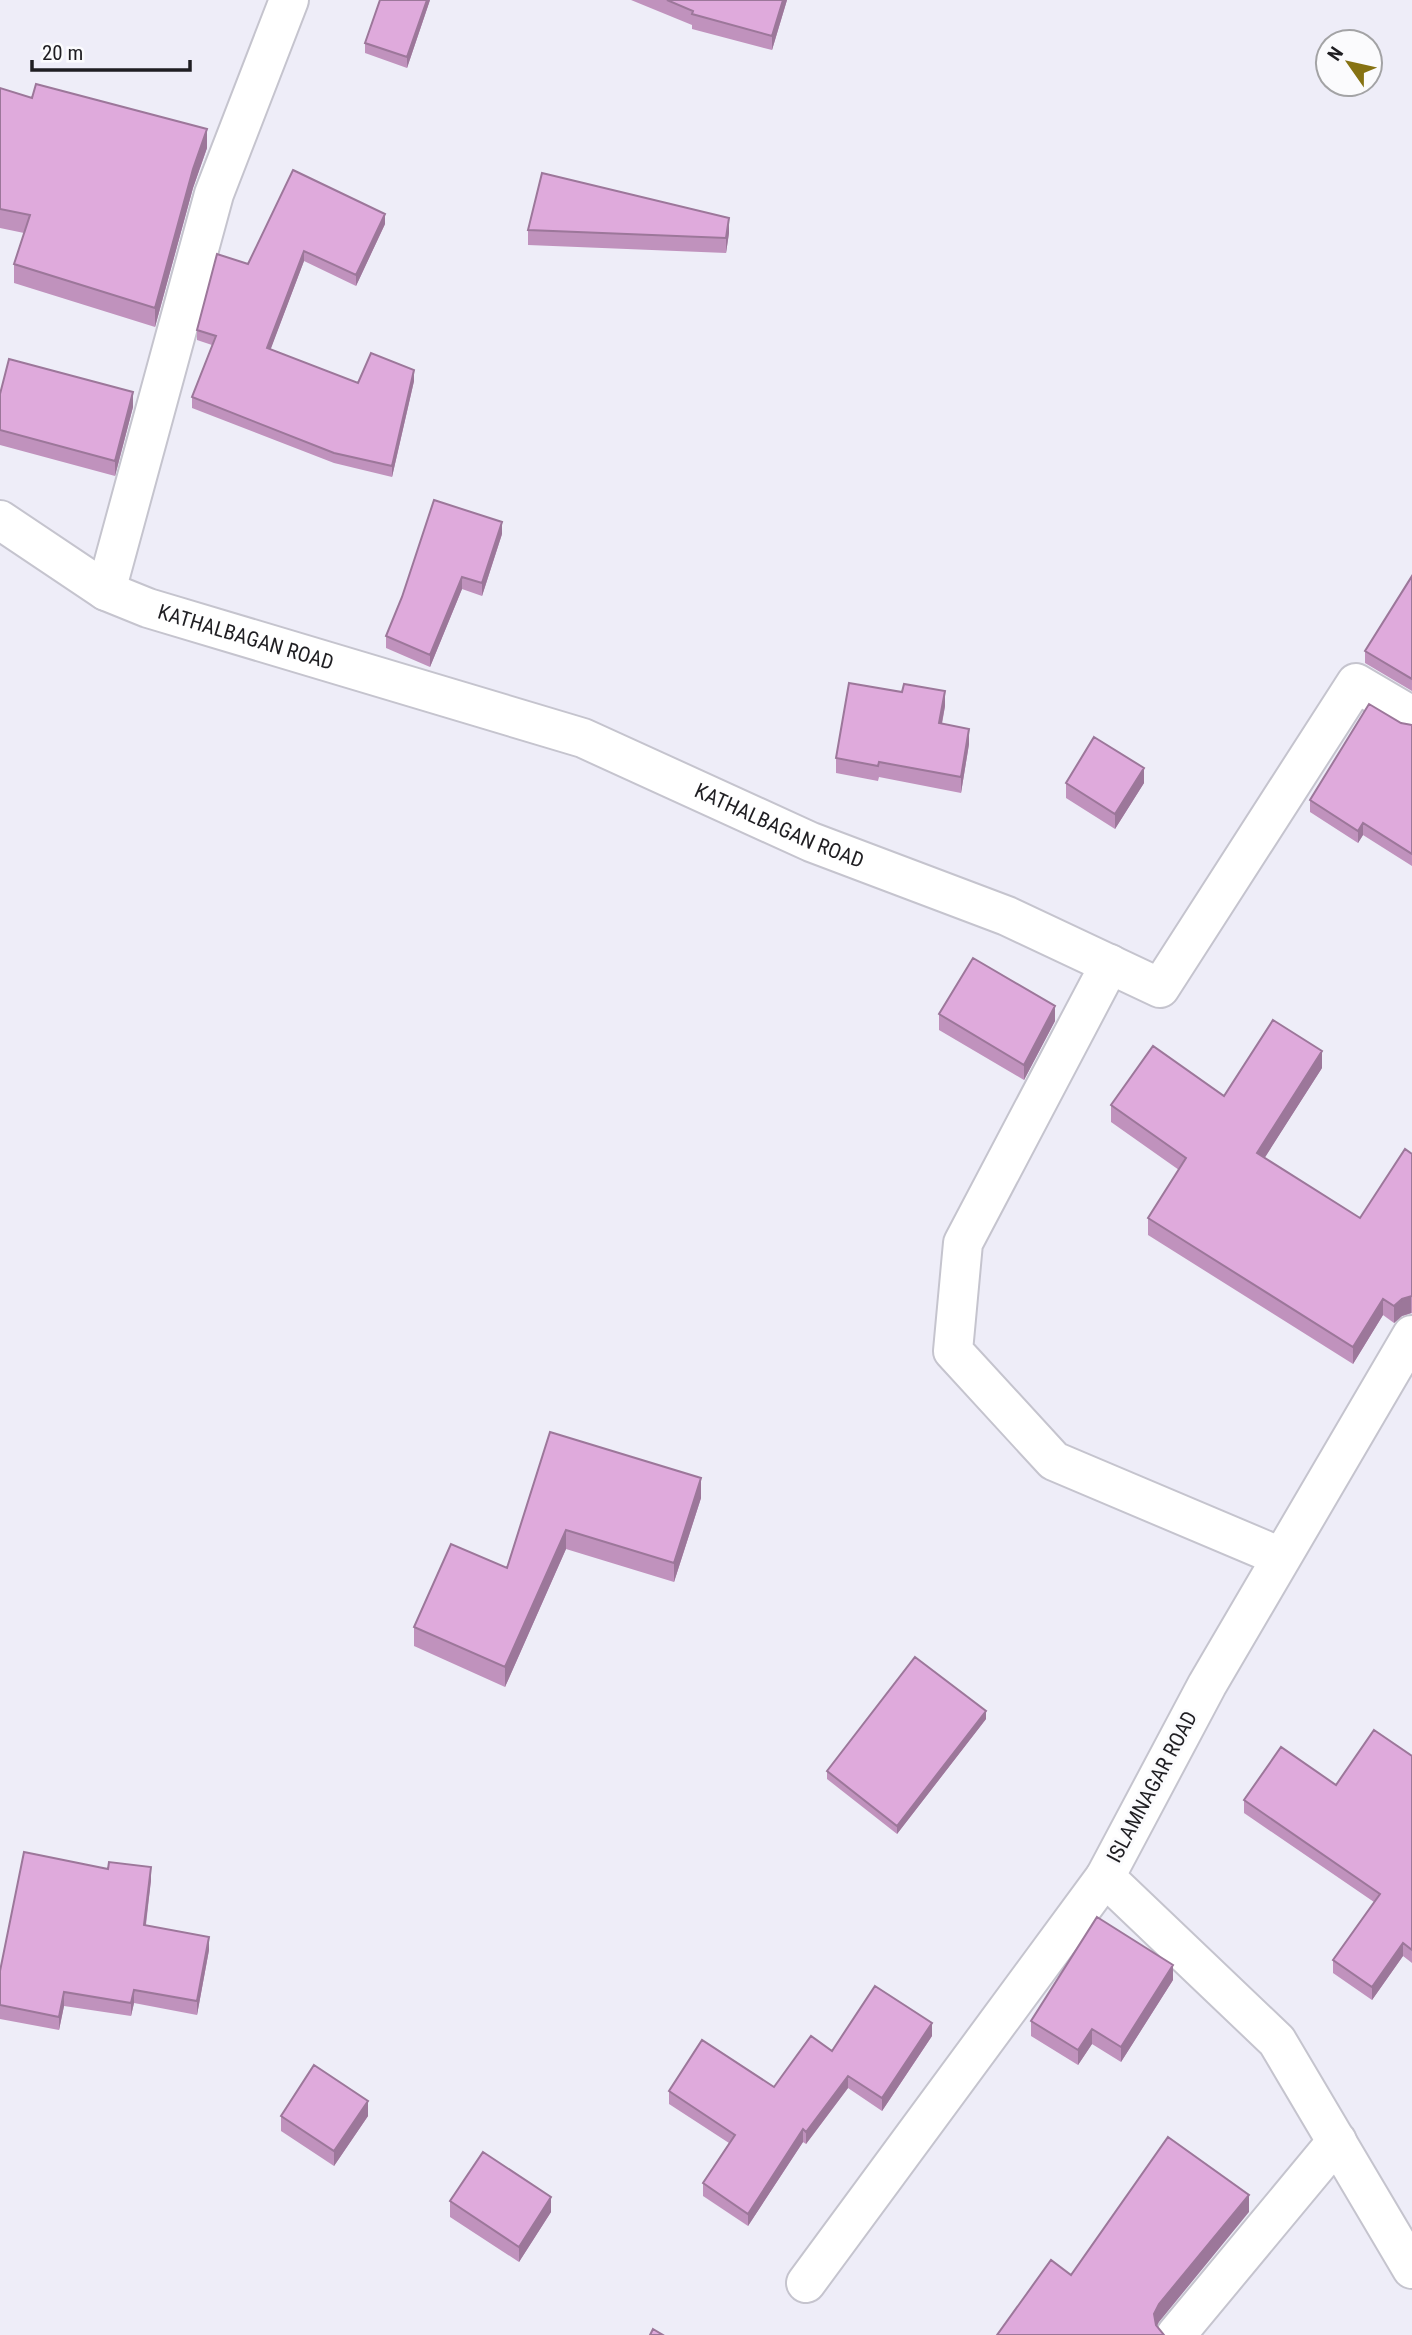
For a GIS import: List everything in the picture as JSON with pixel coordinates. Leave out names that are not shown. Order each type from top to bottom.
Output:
[{"type":"street","points":[[106,591],[214,194],[289,0]]},
{"type":"street","name":"KATHALBAGAN ROAD","points":[[0,520],[106,591],[148,608],[583,738],[811,842],[1007,916],[1160,988],[1356,683],[1412,716]]},
{"type":"street","points":[[1110,964],[963,1243],[953,1351],[1054,1461],[1281,1557]]},
{"type":"street","name":"ISLAMNAGAR ROAD","points":[[1412,1335],[1207,1685],[1105,1877],[1277,2041],[1412,2269]]},
{"type":"street","points":[[806,2283],[1105,1877]]},
{"type":"street","points":[[1176,2335],[1337,2141]]},
{"type":"building","points":[[380,0],[427,0],[407,57],[365,43]]},
{"type":"building","points":[[667,0],[783,0],[772,36],[692,14],[693,11]]},
{"type":"building","points":[[36,84],[207,129],[193,169],[155,308],[14,264],[30,215],[0,209],[0,88],[32,98]]},
{"type":"building","points":[[293,170],[385,214],[356,275],[304,251],[267,348],[358,383],[371,353],[414,370],[392,466],[334,453],[192,397],[216,336],[197,330],[217,254],[248,264]]},
{"type":"building","points":[[542,173],[729,218],[726,238],[528,230]]},
{"type":"building","points":[[9,359],[133,392],[115,461],[0,430],[0,394]]},
{"type":"building","points":[[434,500],[502,522],[482,583],[462,577],[430,655],[386,636],[402,597]]},
{"type":"building","points":[[1412,576],[1412,679],[1365,651]]},
{"type":"building","points":[[849,683],[902,692],[904,684],[945,691],[939,723],[969,729],[961,777],[879,762],[878,766],[836,758]]},
{"type":"building","points":[[1369,704],[1401,723],[1412,725],[1412,854],[1363,823],[1358,831],[1310,800]]},
{"type":"building","points":[[1094,737],[1144,768],[1115,814],[1066,783]]},
{"type":"building","points":[[973,958],[1055,1006],[1024,1065],[939,1014]]},
{"type":"building","points":[[1273,1020],[1322,1051],[1257,1153],[1360,1218],[1405,1149],[1412,1154],[1412,1296],[1402,1299],[1394,1306],[1383,1299],[1353,1347],[1148,1218],[1186,1158],[1111,1105],[1153,1046],[1224,1096]]},
{"type":"building","points":[[550,1432],[701,1478],[674,1563],[566,1530],[505,1667],[414,1627],[451,1544],[507,1568]]},
{"type":"building","points":[[915,1657],[986,1711],[897,1826],[827,1771]]},
{"type":"building","points":[[1374,1730],[1412,1756],[1412,1950],[1403,1943],[1372,1987],[1333,1960],[1380,1894],[1244,1800],[1281,1747],[1336,1785]]},
{"type":"building","points":[[24,1852],[108,1869],[109,1862],[151,1867],[144,1925],[209,1937],[197,2001],[134,1990],[131,2003],[64,1992],[59,2017],[0,2005],[0,1971]]},
{"type":"building","points":[[1097,1917],[1173,1965],[1121,2047],[1092,2029],[1078,2050],[1031,2021]]},
{"type":"building","points":[[875,1986],[932,2023],[882,2098],[848,2076],[806,2132],[803,2129],[748,2214],[703,2183],[735,2135],[669,2091],[702,2040],[774,2087],[811,2036],[832,2051]]},
{"type":"building","points":[[314,2065],[368,2101],[334,2151],[281,2116]]},
{"type":"building","points":[[1168,2137],[1249,2195],[1159,2304],[1154,2314],[1156,2325],[1164,2335],[997,2335],[1051,2260],[1071,2275]]},
{"type":"building","points":[[483,2152],[551,2197],[519,2247],[450,2201]]},
{"type":"building","points":[[653,2329],[663,2335],[650,2335]]}]
